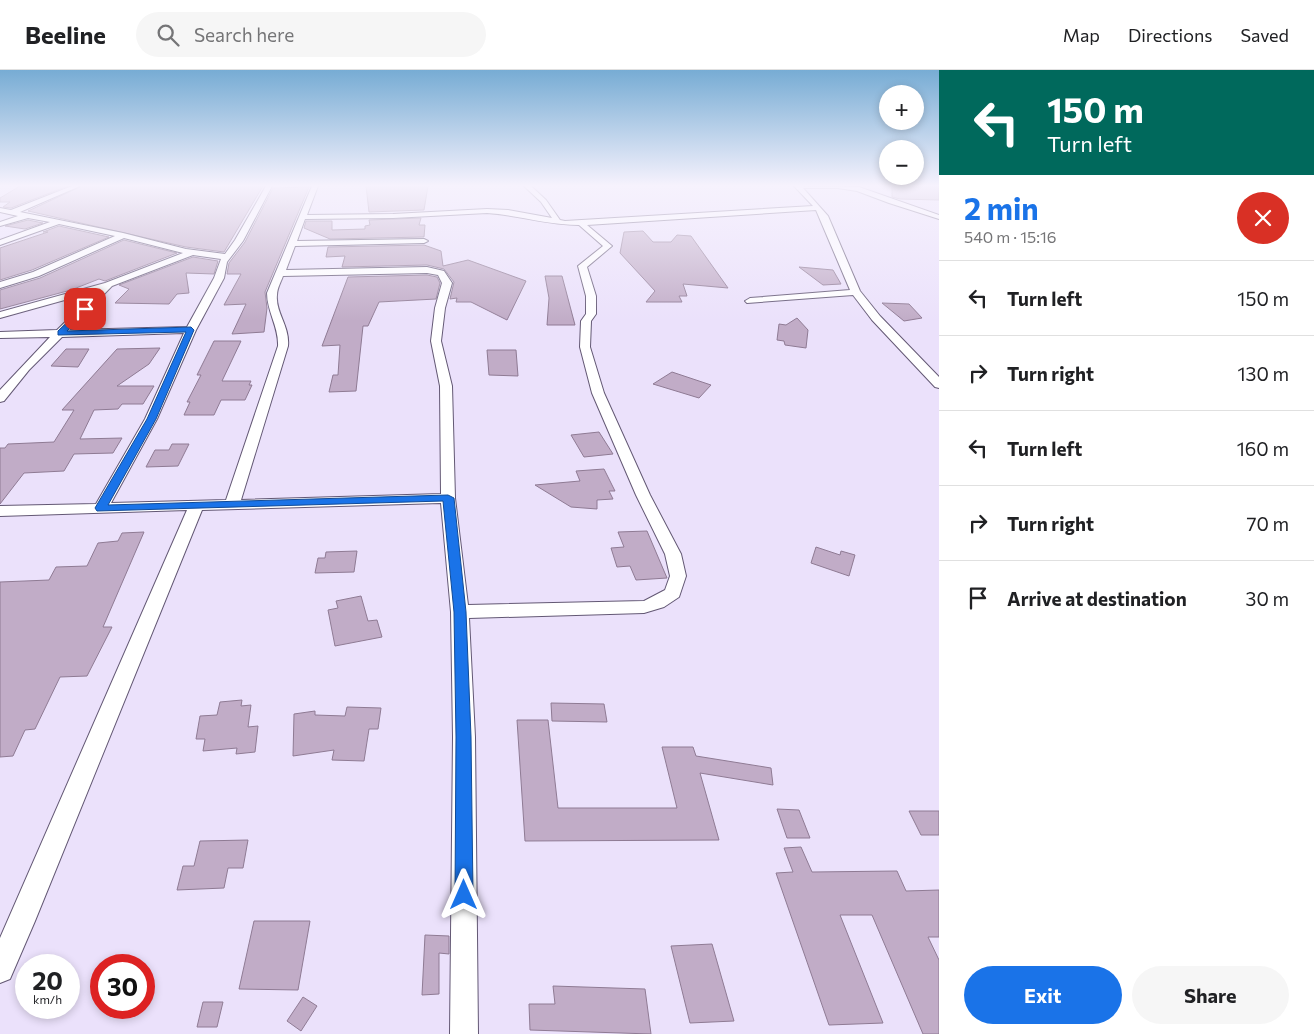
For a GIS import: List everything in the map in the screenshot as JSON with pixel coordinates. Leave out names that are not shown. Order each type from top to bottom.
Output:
[{"type":"street","points":[[0,243],[35,231]]},
{"type":"street","points":[[101,231],[192,252],[226,257]]},
{"type":"street","points":[[101,508],[151,419],[191,330],[219,278],[226,257],[244,231]]},
{"type":"street","points":[[232,504],[283,346],[285,336],[283,323],[273,306],[272,300],[298,231]]},
{"type":"street","points":[[460,612],[644,606],[658,603],[673,593],[678,576],[674,554],[635,478],[598,393],[588,360],[585,347],[586,320],[591,314],[591,296],[582,266],[608,246],[588,231]]},
{"type":"street","points":[[829,231],[856,292],[876,318],[939,384]]},
{"type":"street","points":[[0,285],[36,274],[123,235]]},
{"type":"street","points":[[292,244],[424,241]]},
{"type":"street","points":[[0,315],[110,284],[192,252]]},
{"type":"street","points":[[282,273],[427,270],[444,275],[447,283],[440,308],[436,342],[446,386],[448,498],[460,612],[464,737],[464,1034]]},
{"type":"street","points":[[0,398],[25,368],[110,284]]},
{"type":"street","points":[[750,301],[856,292]]},
{"type":"street","points":[[0,335],[191,330]]},
{"type":"street","points":[[0,511],[448,498]]},
{"type":"street","points":[[0,969],[48,862],[196,506]]},
{"type":"building","points":[[82,231],[109,237],[32,270],[0,280],[0,248],[48,232],[43,232]]},
{"type":"building","points":[[116,231],[236,231],[224,252],[186,247]]},
{"type":"building","points":[[251,231],[291,231],[265,292],[267,308],[264,332],[232,334],[246,304],[224,305],[241,274],[227,274],[229,263]]},
{"type":"building","points":[[311,231],[425,231],[424,237],[330,239]]},
{"type":"building","points":[[643,231],[653,242],[671,242],[677,235],[691,236],[728,288],[683,284],[687,296],[679,296],[682,302],[646,302],[655,291],[620,253],[624,232]]},
{"type":"building","points":[[124,240],[177,253],[105,281],[99,279],[71,290],[0,309],[0,290],[40,278]]},
{"type":"building","points":[[424,245],[441,251],[443,266],[468,260],[526,281],[507,320],[471,302],[456,302],[457,298],[450,299],[454,282],[444,269],[427,265],[342,267],[345,256],[326,257],[328,247]]},
{"type":"building","points":[[193,257],[218,261],[214,274],[186,273],[189,293],[177,294],[169,304],[115,303],[129,289],[119,285]]},
{"type":"building","points":[[799,267],[833,270],[841,284],[823,285]]},
{"type":"building","points":[[427,275],[437,277],[440,283],[436,299],[379,302],[368,326],[363,326],[356,391],[329,392],[333,375],[338,375],[340,345],[322,346],[348,277]]},
{"type":"building","points":[[545,276],[562,276],[575,325],[547,325],[549,298]]},
{"type":"building","points":[[882,303],[909,304],[922,318],[904,321]]},
{"type":"building","points":[[797,318],[808,330],[806,348],[785,345],[784,341],[777,340],[779,324],[786,325]]},
{"type":"building","points":[[214,341],[241,341],[222,381],[251,381],[249,385],[252,385],[245,400],[221,400],[214,415],[184,415],[190,402],[187,402],[201,375],[197,375]]},
{"type":"building","points":[[160,348],[149,364],[117,386],[154,386],[143,404],[122,404],[118,409],[94,410],[80,439],[122,438],[113,453],[74,454],[64,471],[24,473],[0,504],[0,448],[5,448],[8,444],[54,442],[74,410],[62,410],[117,349]]},
{"type":"building","points":[[66,349],[89,349],[78,367],[51,366]]},
{"type":"building","points":[[487,350],[516,350],[518,376],[489,375]]},
{"type":"building","points":[[672,372],[711,385],[699,398],[653,384]]},
{"type":"building","points":[[599,432],[613,454],[584,457],[571,435]]},
{"type":"building","points":[[172,444],[189,444],[178,466],[146,467],[155,450],[169,450]]},
{"type":"building","points":[[604,469],[615,491],[609,491],[613,499],[597,500],[597,509],[571,507],[535,485],[580,481],[576,471]]},
{"type":"building","points":[[647,531],[667,578],[636,580],[630,566],[617,567],[611,548],[624,547],[618,532]]},
{"type":"building","points":[[144,532],[103,627],[112,627],[87,676],[60,677],[35,729],[25,730],[13,756],[0,757],[0,582],[49,580],[56,567],[87,566],[98,543],[118,541],[122,533]]},
{"type":"building","points":[[816,547],[840,555],[841,551],[855,555],[849,576],[811,563]]},
{"type":"building","points":[[357,551],[354,572],[315,573],[318,558],[325,558],[326,552]]},
{"type":"building","points":[[361,596],[368,621],[377,620],[382,637],[335,646],[328,610],[338,608],[336,601]]},
{"type":"building","points":[[242,700],[241,706],[251,705],[248,727],[258,726],[255,752],[236,754],[237,748],[203,751],[205,739],[196,739],[200,716],[217,715],[220,702]]},
{"type":"building","points":[[551,703],[604,704],[607,722],[552,721]]},
{"type":"building","points":[[347,707],[381,708],[378,729],[369,729],[364,761],[332,760],[334,750],[293,756],[294,714],[315,711],[315,715],[345,716]]},
{"type":"building","points":[[517,720],[548,720],[558,808],[677,808],[662,747],[693,747],[696,756],[771,768],[773,785],[700,773],[719,840],[525,841]]},
{"type":"building","points":[[777,809],[799,810],[810,838],[787,838]]},
{"type":"building","points":[[909,811],[939,811],[939,835],[921,835]]},
{"type":"building","points":[[248,840],[243,868],[228,868],[224,888],[177,890],[183,866],[194,866],[200,841]]},
{"type":"building","points":[[801,847],[812,872],[897,871],[906,891],[939,890],[939,937],[928,937],[939,960],[939,1034],[923,1034],[872,915],[840,915],[883,1023],[829,1025],[776,873],[793,872],[784,848]]},
{"type":"building","points":[[254,921],[310,921],[298,990],[239,989]]},
{"type":"building","points":[[425,935],[449,936],[449,954],[439,953],[439,994],[422,995]]},
{"type":"building","points":[[712,944],[734,1021],[690,1023],[671,946]]},
{"type":"building","points":[[553,986],[645,989],[651,1034],[530,1030],[529,1004],[555,1004]]},
{"type":"building","points":[[303,997],[317,1006],[301,1031],[287,1021]]},
{"type":"building","points":[[203,1002],[223,1002],[217,1027],[197,1027]]},
{"type":"route","points":[[85,309],[61,333],[191,330],[151,419],[101,508],[448,498],[460,612],[464,737],[464,895]]}]
